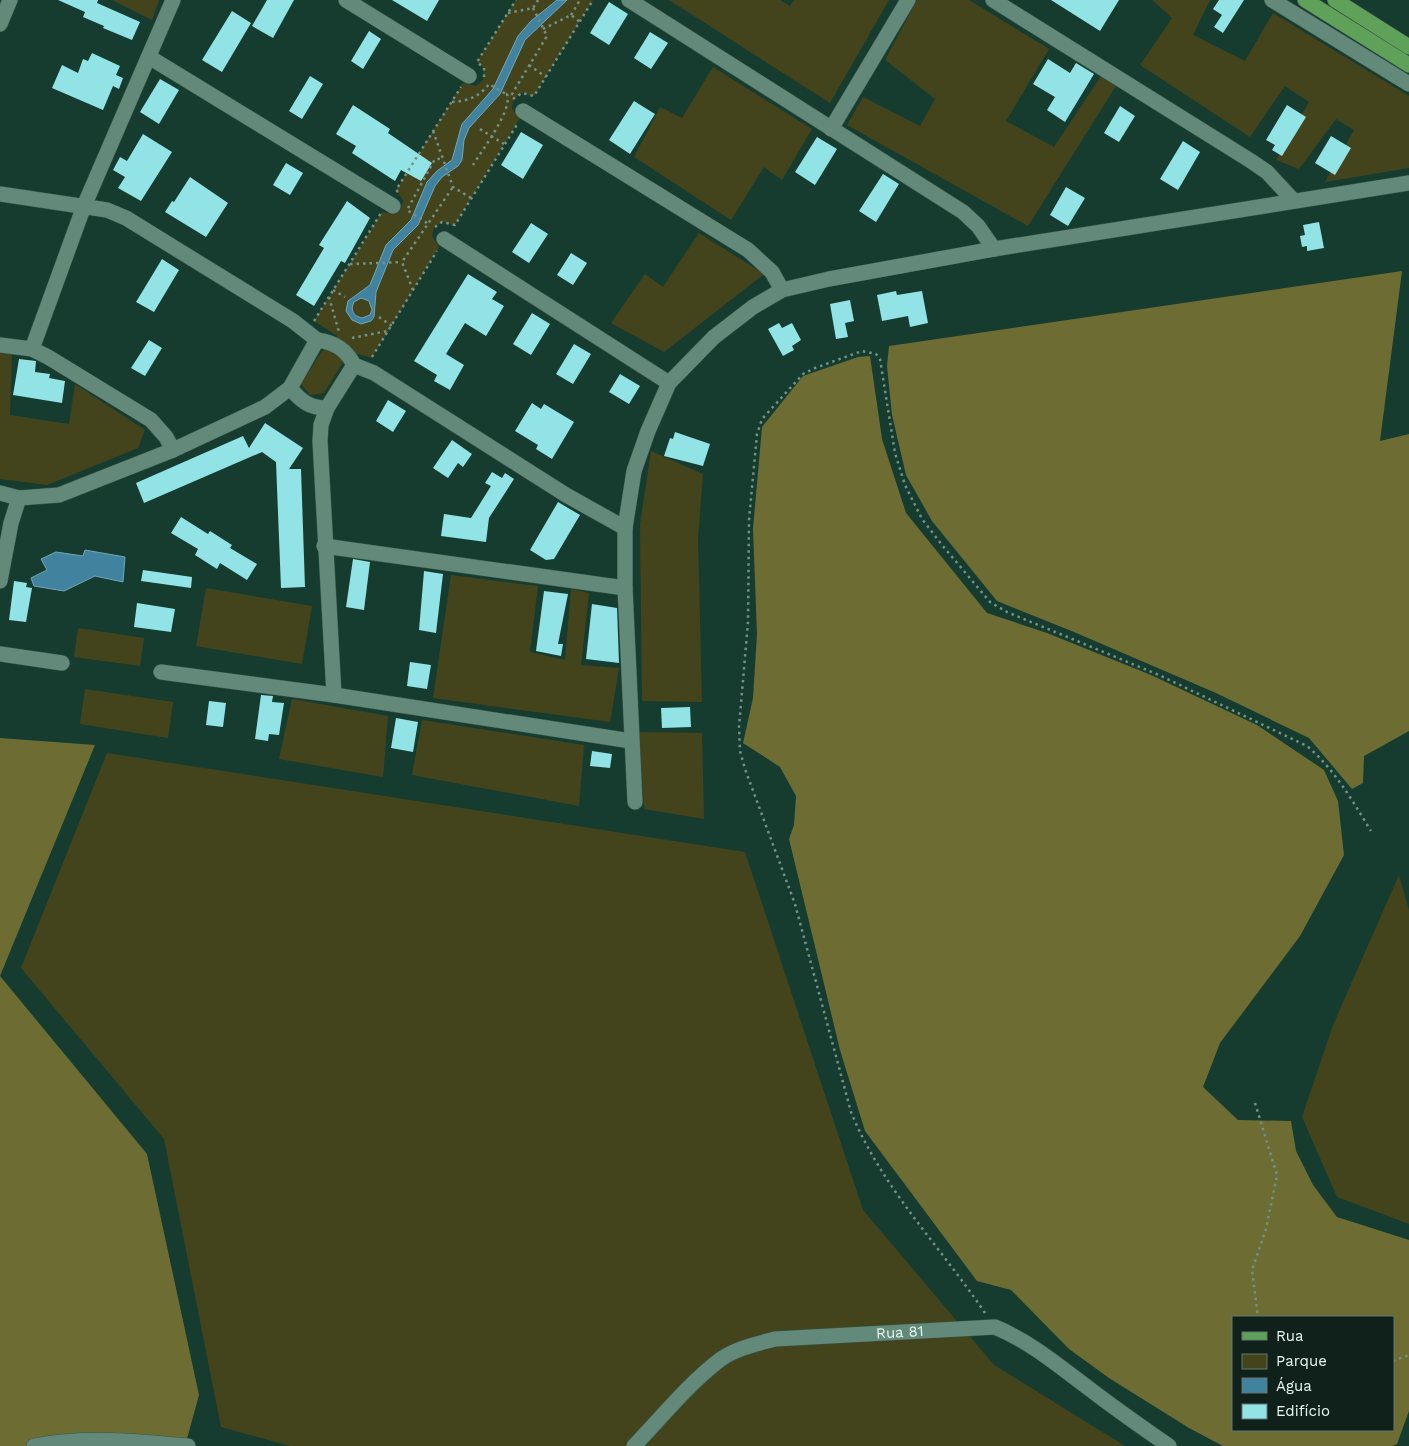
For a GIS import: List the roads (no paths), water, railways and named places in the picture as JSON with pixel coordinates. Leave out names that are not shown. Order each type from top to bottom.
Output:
[{"type":"main road","points":[[1305,0],[1409,65]]},
{"type":"main road","points":[[1335,0],[1409,47]]},
{"type":"street","points":[[0,24],[10,0]]},
{"type":"street","points":[[32,349],[84,206],[174,0]]},
{"type":"street","points":[[346,0],[473,81]]},
{"type":"street","points":[[629,0],[963,212],[978,226],[994,249]]},
{"type":"street","points":[[831,129],[908,0]]},
{"type":"street","points":[[993,0],[1251,161],[1267,172],[1294,201]]},
{"type":"street","points":[[1272,0],[1409,84]]},
{"type":"street","points":[[150,57],[394,205]]},
{"type":"street","points":[[518,111],[748,250],[767,267],[782,290]]},
{"type":"street","points":[[635,802],[625,588],[625,528],[634,471],[648,431],[669,383],[714,337],[753,307],[782,290],[994,249],[1409,182]]},
{"type":"street","points":[[0,194],[107,210],[126,218],[292,321],[319,333],[344,350],[354,365],[374,373],[566,495],[625,528]]},
{"type":"street","points":[[439,239],[669,383]]},
{"type":"street","points":[[0,493],[19,498],[59,495],[173,450],[265,407],[290,388],[319,333]]},
{"type":"street","points":[[0,346],[32,349],[151,420],[163,432],[173,450]]},
{"type":"street","points":[[334,695],[324,546],[320,441],[321,425],[327,408],[354,365]]},
{"type":"street","points":[[290,388],[300,400],[308,405],[327,408]]},
{"type":"street","points":[[0,581],[8,532],[19,498]]},
{"type":"street","points":[[324,546],[625,588]]},
{"type":"street","points":[[0,654],[62,663]]},
{"type":"street","points":[[161,672],[334,695],[631,741]]},
{"type":"street","name":"Rua 81","points":[[634,1446],[716,1363],[747,1346],[775,1339],[995,1327],[1017,1336],[1036,1348],[1123,1415],[1169,1446]]},
{"type":"street","points":[[34,1446],[61,1442],[109,1440],[188,1446]]},
{"type":"water","points":[[557,0],[567,0],[525,40],[500,94],[469,128],[464,140],[462,160],[458,166],[442,177],[435,186],[418,225],[393,250],[376,292],[374,317],[371,321],[361,324],[352,320],[346,311],[348,301],[370,285],[386,245],[411,220],[427,182],[437,171],[452,160],[462,124],[493,89],[518,36],[531,21]],"holes":[[[361,298],[369,301],[372,310],[370,315],[362,318],[354,314],[352,310],[354,302]]]},
{"type":"water","points":[[85,550],[125,557],[123,582],[95,576],[64,591],[34,586],[31,578],[47,570],[41,559],[56,552],[83,556]]}]
